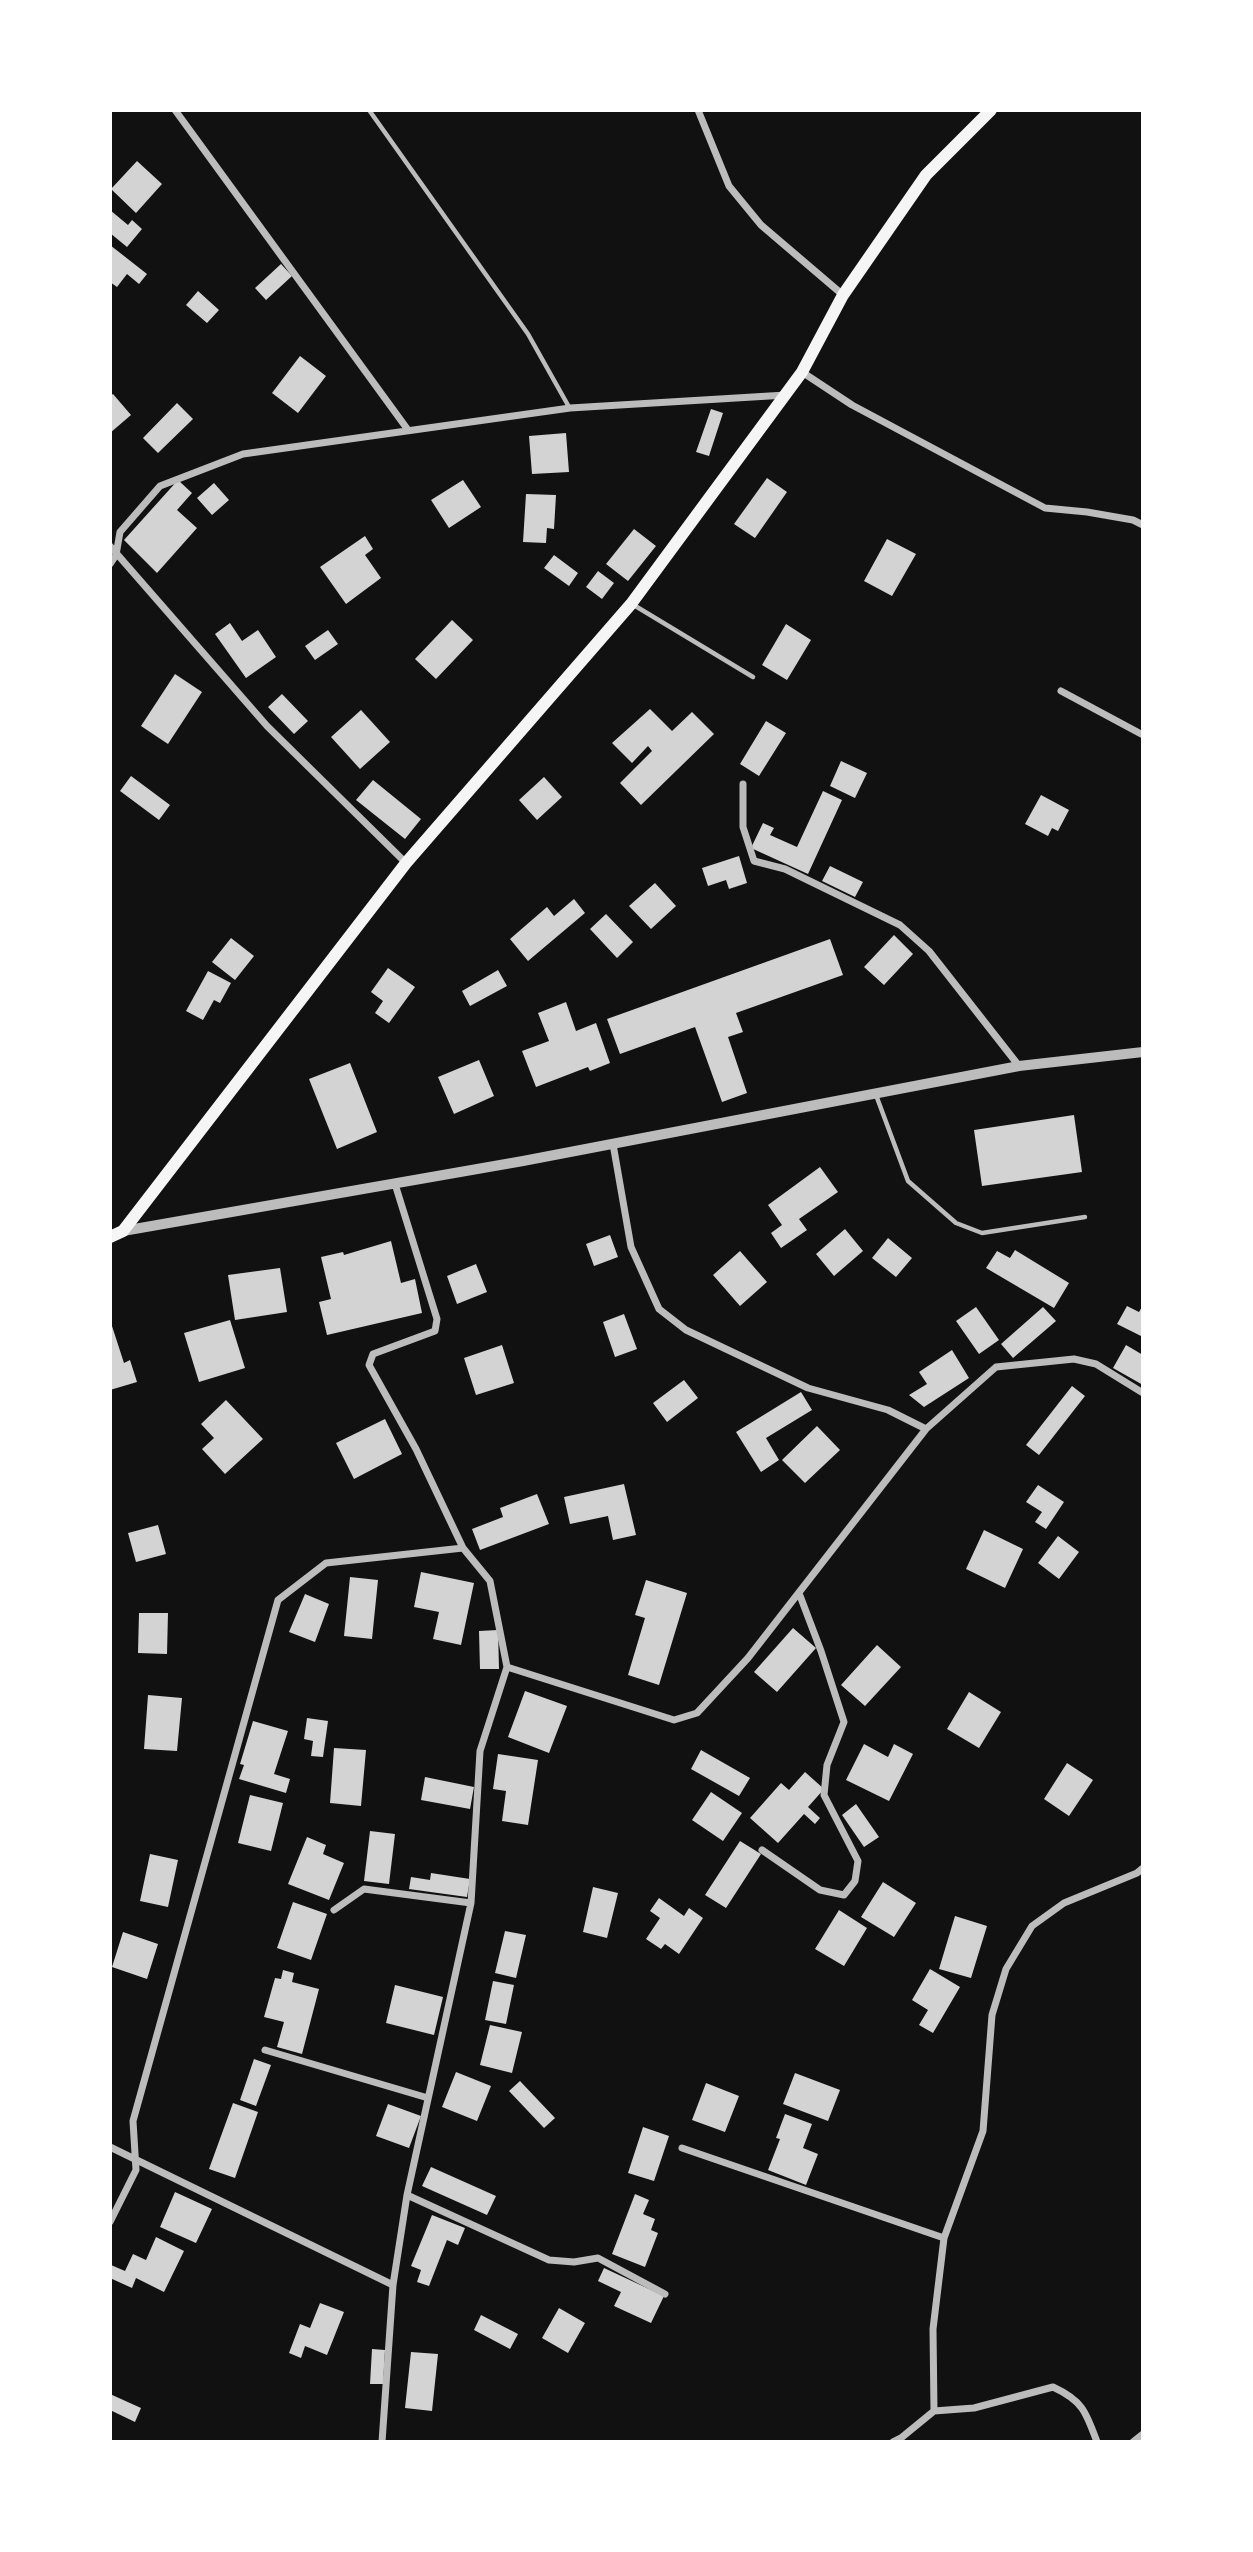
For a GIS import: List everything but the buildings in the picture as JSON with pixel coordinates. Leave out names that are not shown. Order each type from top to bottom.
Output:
[{"type":"main road","points":[[116,1234],[406,863],[631,604],[802,372],[843,295],[926,175],[990,110]]},
{"type":"street","points":[[175,110],[408,430]]},
{"type":"street","points":[[698,110],[729,186],[761,225],[843,295]]},
{"type":"street","points":[[802,372],[852,405],[1045,508],[1087,512],[1133,520],[1143,525]]},
{"type":"street","points":[[110,564],[120,532],[160,485],[243,454],[569,408],[786,395]]},
{"type":"street","points":[[110,546],[113,555],[267,726],[406,863]]},
{"type":"street","points":[[1061,691],[1143,735]]},
{"type":"street","points":[[743,784],[743,827],[754,861],[785,869],[900,925],[929,951],[1019,1066]]},
{"type":"street","points":[[116,1234],[876,1095],[1019,1066],[1143,1052]]},
{"type":"street","points":[[612,1144],[631,1247],[659,1309],[686,1330],[807,1388],[888,1410],[926,1429]]},
{"type":"street","points":[[382,2442],[393,2285],[407,2195],[471,1903],[480,1751],[507,1667],[490,1581],[463,1548],[416,1449],[369,1365],[373,1354],[435,1331],[437,1319],[396,1184]]},
{"type":"street","points":[[507,1667],[674,1720],[697,1713],[748,1658],[926,1429],[996,1367],[1074,1359],[1096,1364],[1143,1393]]},
{"type":"street","points":[[110,2222],[136,2170],[133,2121],[278,1600],[326,1563],[463,1548]]},
{"type":"street","points":[[762,1850],[820,1890],[844,1895],[855,1881],[858,1861],[824,1795],[827,1765],[844,1722],[799,1593]]},
{"type":"street","points":[[934,2411],[933,2329],[944,2238],[983,2131],[992,2015],[1006,1969],[1032,1926],[1064,1903],[1137,1873],[1143,1868]]},
{"type":"street","points":[[334,1910],[364,1889],[471,1903]]},
{"type":"street","points":[[265,2050],[428,2098]]},
{"type":"street","points":[[110,2147],[393,2285]]},
{"type":"street","points":[[682,2148],[944,2238]]},
{"type":"street","points":[[407,2195],[549,2260],[574,2262],[598,2258],[665,2294]]},
{"type":"street","points":[[893,2442],[934,2411],[974,2407],[1053,2386],[1072,2396],[1087,2414],[1097,2442]]},
{"type":"street","points":[[1133,2442],[1143,2434]]},
{"type":"lane","points":[[369,110],[528,334],[569,408]]},
{"type":"lane","points":[[631,604],[753,677]]},
{"type":"lane","points":[[876,1095],[908,1181],[956,1223],[982,1233],[1085,1217]]}]
